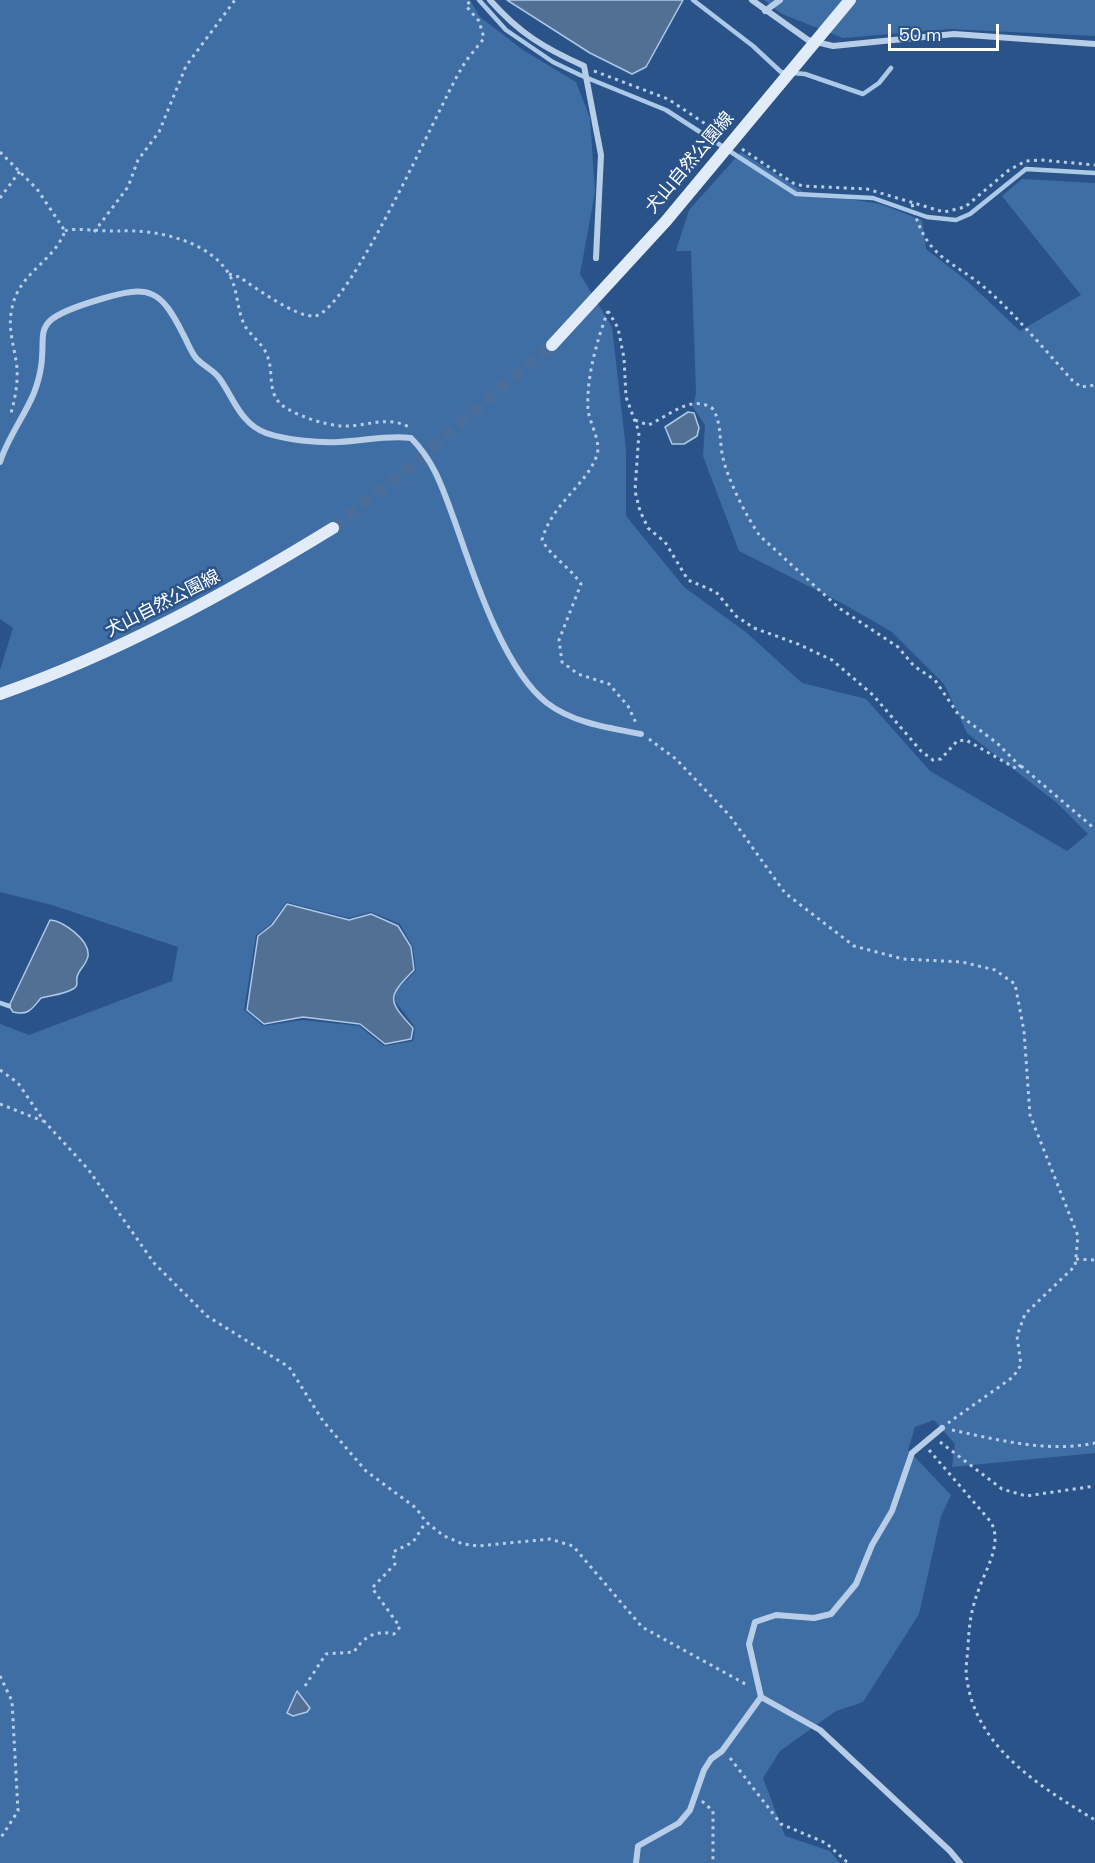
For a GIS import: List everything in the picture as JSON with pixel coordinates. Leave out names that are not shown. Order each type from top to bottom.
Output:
[{"type":"main road","name":"犬山自然公園線","points":[[552,345],[666,221],[850,0]]},
{"type":"main road","name":"犬山自然公園線","points":[[0,694],[109,652],[245,582],[333,528]]},
{"type":"street","points":[[490,0],[511,24],[537,44],[584,69],[601,155],[596,258]]},
{"type":"street","points":[[752,0],[808,40],[833,46],[954,34],[1095,44]]},
{"type":"street","points":[[765,11],[780,0]]},
{"type":"street","points":[[0,462],[9,436],[34,392],[40,363],[41,331],[51,318],[66,309],[115,294],[140,291],[168,303],[195,358],[219,376],[243,418],[266,433],[338,442],[391,435],[411,438],[433,463],[495,628],[526,680],[546,702],[569,716],[590,724],[641,734]]},
{"type":"street","points":[[636,1863],[638,1846],[679,1823],[690,1810],[704,1770],[711,1759],[722,1751],[750,1716],[761,1697],[749,1644],[755,1622],[776,1615],[814,1618],[831,1614],[856,1584],[872,1545],[892,1511],[912,1454],[942,1428]]},
{"type":"street","points":[[761,1697],[820,1730],[950,1851],[960,1863]]},
{"type":"path","points":[[94,232],[128,187],[138,160],[159,132],[186,66],[235,0]]},
{"type":"path","points":[[229,274],[239,277],[303,315],[316,316],[329,307],[378,235],[460,70],[484,38],[479,21],[466,6],[471,0]]},
{"type":"path","points":[[584,69],[668,99],[726,138]]},
{"type":"path","points":[[736,144],[793,183],[803,186],[867,189],[944,212],[965,207],[1009,170],[1026,161],[1041,160],[1095,165]]},
{"type":"path","points":[[0,152],[36,189],[65,231]]},
{"type":"path","points":[[0,198],[20,171]]},
{"type":"path","points":[[912,204],[916,218],[938,256],[990,292],[1072,380],[1081,387],[1095,385]]},
{"type":"path","points":[[9,436],[17,369],[10,327],[11,309],[27,274],[60,244],[65,231],[70,228],[94,232],[142,230],[173,236],[223,264],[229,274],[244,325],[267,354],[272,393],[285,407],[320,422],[343,426],[380,420],[397,422],[409,426],[411,438]]},
{"type":"path","points":[[942,1428],[1012,1377],[1022,1365],[1017,1336],[1025,1314],[1075,1266],[1078,1236],[1072,1215],[1030,1115],[1024,1031],[1015,984],[995,970],[962,962],[903,959],[854,946],[785,893],[730,816],[676,759],[641,734],[628,706],[609,684],[578,674],[562,662],[559,640],[581,584],[574,574],[550,553],[542,540],[547,522],[591,466],[597,453],[588,398],[592,367],[608,311],[618,328],[624,358],[626,397],[639,432],[635,490],[640,512],[648,528],[665,542],[688,580],[716,592],[736,616],[754,628],[798,644],[832,660],[873,695],[921,751],[933,760],[941,759],[957,741],[966,740],[1017,769],[1020,766]]},
{"type":"path","points":[[634,420],[648,425],[688,404],[698,403],[712,408],[716,413],[723,460],[760,536],[839,608],[898,646],[914,666],[935,680],[958,714],[997,743],[1020,766],[1095,829]]},
{"type":"path","points":[[0,1070],[18,1083],[44,1121],[88,1169],[154,1263],[207,1316],[289,1367],[323,1421],[366,1471],[416,1508],[426,1522],[444,1536],[463,1544],[478,1546],[550,1539],[573,1546],[642,1627],[750,1686],[761,1697]]},
{"type":"path","points":[[0,1104],[44,1121]]},
{"type":"path","points":[[1076,1259],[1095,1260]]},
{"type":"path","points":[[942,1428],[1025,1446],[1079,1446],[1095,1443]]},
{"type":"path","points":[[932,1436],[1002,1489],[1026,1496],[1095,1486]]},
{"type":"path","points":[[924,1444],[991,1522],[996,1533],[994,1548],[970,1612],[966,1679],[978,1721],[1010,1760],[1040,1786],[1095,1820]]},
{"type":"path","points":[[305,1686],[326,1654],[354,1652],[367,1636],[382,1632],[394,1634],[400,1627],[372,1588],[395,1564],[393,1552],[413,1542],[426,1522]]},
{"type":"path","points":[[0,1676],[12,1701],[18,1811],[0,1839]]},
{"type":"path","points":[[722,1751],[733,1760],[781,1824],[826,1844],[848,1863]]},
{"type":"path","points":[[695,1795],[713,1810],[713,1863]]},
{"type":"shaded area","points":[[0,0],[470,0],[480,17],[523,50],[576,82],[590,118],[595,192],[580,274],[612,327],[626,450],[626,516],[684,587],[747,633],[802,683],[866,699],[930,771],[1067,851],[1088,834],[1057,803],[967,733],[944,684],[892,632],[840,602],[739,551],[703,456],[705,425],[693,407],[696,393],[691,251],[676,251],[689,210],[741,152],[804,192],[880,204],[922,220],[926,249],[967,281],[1020,331],[1081,295],[1002,196],[1022,179],[1095,183],[1095,1453],[952,1467],[955,1444],[934,1420],[915,1427],[908,1450],[951,1495],[941,1516],[919,1614],[863,1702],[836,1711],[780,1751],[763,1778],[785,1836],[830,1851],[840,1863],[0,1863],[0,1024],[29,1035],[172,981],[178,947],[52,905],[0,892],[0,670],[13,628],[0,619]],"holes":[[[286,902],[349,918],[371,912],[400,924],[413,947],[416,971],[396,990],[395,1001],[415,1027],[413,1041],[384,1046],[359,1026],[303,1020],[263,1026],[244,1010],[256,935],[271,924]]]},
{"type":"shaded area","points":[[507,0],[683,0],[646,67],[632,74],[590,53]]},
{"type":"shaded area","points":[[764,0],[1095,0],[1095,36],[950,29],[843,38],[782,14]]},
{"type":"shaded area","points":[[688,412],[694,413],[699,428],[697,436],[684,444],[672,444],[665,427]]},
{"type":"shaded area","points":[[287,904],[349,920],[371,914],[398,926],[411,947],[414,970],[399,987],[394,999],[398,1011],[413,1028],[411,1039],[385,1044],[360,1024],[303,1017],[264,1024],[247,1010],[258,936],[272,925]]},
{"type":"shaded area","points":[[50,920],[75,932],[85,944],[88,956],[78,974],[77,985],[61,994],[41,998],[26,1012],[13,1012],[9,1006]]},
{"type":"shaded area","points":[[297,1691],[310,1708],[307,1712],[293,1716],[287,1713]]},
{"type":"waterway","points":[[479,0],[506,30],[553,62],[666,110],[796,194],[873,198],[927,217],[956,220],[970,214],[1026,169],[1095,173]]},
{"type":"waterway","points":[[693,0],[753,46],[781,72],[805,74],[863,94],[879,83],[891,68]]},
{"type":"waterway","points":[[0,1003],[9,1006]]},
{"type":"tunnel","points":[[333,528],[398,477],[552,345]]}]
